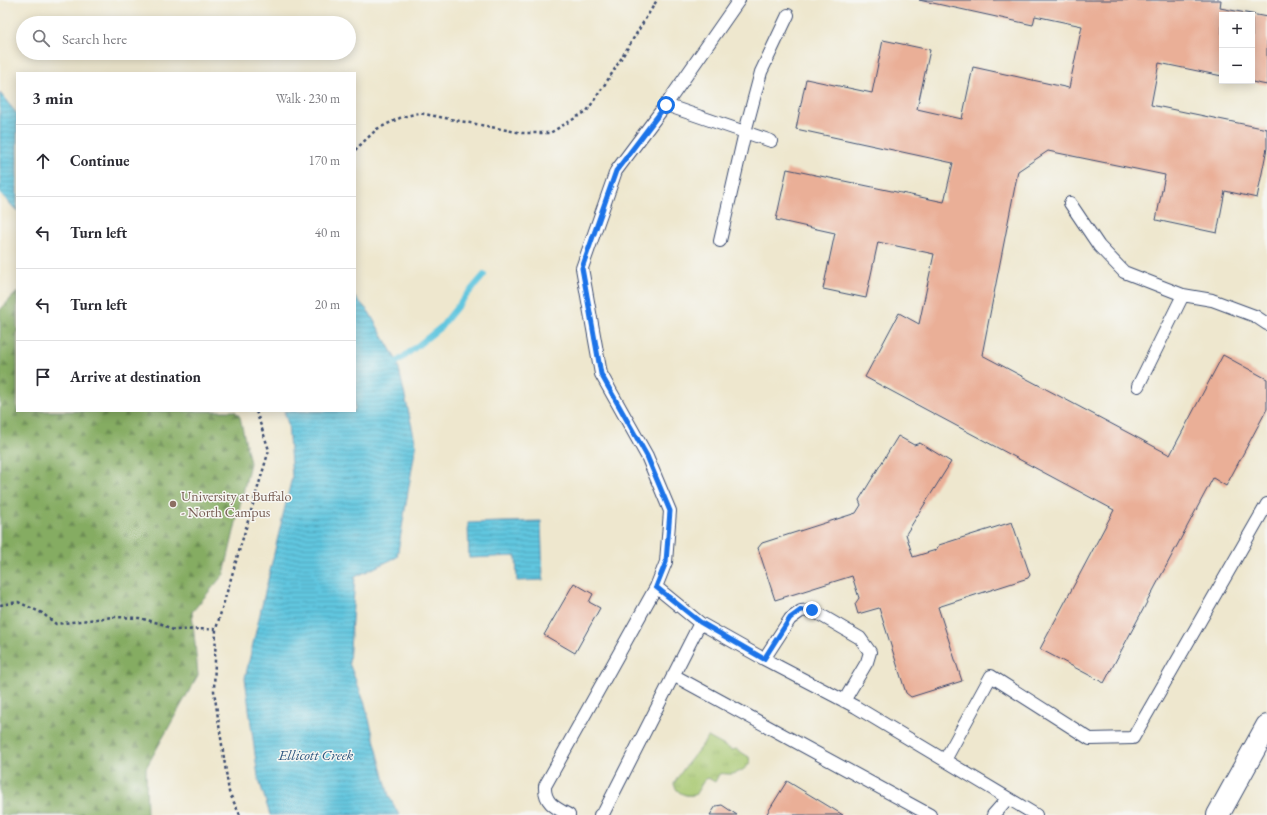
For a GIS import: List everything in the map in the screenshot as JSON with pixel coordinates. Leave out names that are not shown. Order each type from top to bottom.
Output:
[{"type":"street","points":[[1218,815],[1267,726]]},
{"type":"lane","points":[[569,815],[550,804],[546,796],[545,786],[656,587],[666,562],[670,511],[647,456],[601,374],[582,268],[616,171],[666,105],[739,0]]},
{"type":"lane","points":[[720,241],[745,132],[761,72],[788,15]]},
{"type":"lane","points":[[666,105],[771,141]]},
{"type":"lane","points":[[1070,203],[1099,246],[1124,272],[1183,295],[1212,300],[1255,316],[1267,324]]},
{"type":"lane","points":[[1138,386],[1183,295]]},
{"type":"lane","points":[[945,760],[991,676],[1090,739],[1133,738],[1267,504]]},
{"type":"lane","points":[[656,587],[700,622],[764,659],[844,701],[1036,815]]},
{"type":"lane","points":[[764,659],[790,618],[801,610],[812,610],[860,638],[870,652],[867,662],[844,701]]},
{"type":"lane","points":[[600,815],[604,812],[700,622]]},
{"type":"lane","points":[[674,675],[930,815]]},
{"type":"lane","points":[[993,815],[1008,798]]},
{"type":"path","points":[[356,149],[377,129],[402,117],[419,114],[522,134],[550,133],[587,111],[657,0]]},
{"type":"path","points":[[240,815],[229,792],[214,692],[216,629],[269,450],[256,412]]},
{"type":"path","points":[[0,605],[18,602],[42,613],[56,624],[113,617],[139,618],[162,624],[174,630],[216,629]]},
{"type":"green space","name":"University at Buffalo - North Campus","points":[[16,293],[16,412],[236,412],[240,417],[250,463],[224,574],[192,612],[198,675],[146,768],[147,815],[0,815],[0,310]]},
{"type":"green space","points":[[708,737],[732,750],[736,749],[749,757],[750,763],[738,773],[719,774],[715,782],[708,778],[705,779],[695,795],[682,794],[677,790],[674,784]]},
{"type":"water","points":[[0,93],[16,113],[16,210],[0,193]]},
{"type":"water","name":"Ellicott Creek","points":[[356,298],[369,312],[397,361],[416,445],[397,557],[355,577],[349,663],[365,704],[389,796],[399,815],[270,815],[258,777],[245,678],[292,477],[288,424],[284,412],[356,412]]},
{"type":"water","points":[[541,521],[543,580],[517,581],[516,556],[469,558],[468,523]]},
{"type":"building","points":[[919,0],[1221,0],[1220,8],[1241,12],[1219,12],[1219,75],[1159,63],[1151,105],[1267,129],[1267,148],[1257,198],[1225,191],[1217,233],[1156,220],[1165,175],[1048,151],[1018,171],[982,355],[1170,455],[1223,355],[1267,379],[1267,409],[1226,486],[1213,478],[1104,683],[1040,649],[1114,510],[865,377],[899,313],[919,324],[934,254],[878,242],[866,298],[823,289],[835,233],[776,220],[787,169],[944,202],[953,163],[796,129],[806,79],[872,93],[883,40],[930,50],[917,109],[962,119],[973,67],[1069,88],[1082,26],[1035,16],[1033,25]]},
{"type":"building","points":[[1255,15],[1267,17],[1267,85],[1255,83]]},
{"type":"building","points":[[898,436],[914,445],[920,443],[951,462],[906,534],[913,557],[936,550],[939,545],[1012,522],[1030,575],[1028,578],[938,607],[962,681],[911,697],[906,693],[879,608],[858,614],[855,604],[859,598],[852,576],[775,600],[758,548],[762,543],[856,513],[861,505],[859,500]]},
{"type":"building","points":[[574,583],[593,594],[589,602],[600,608],[575,653],[544,635]]},
{"type":"building","points":[[787,781],[843,815],[766,815]]},
{"type":"building","points":[[722,805],[737,815],[710,815],[716,806]]},
{"type":"waterway","points":[[392,366],[441,327],[484,275]]},
{"type":"place","name":"University at Buffalo - North Campus","points":[[173,504]]},
{"type":"route","points":[[666,105],[616,171],[582,268],[601,374],[647,456],[670,511],[666,562],[656,587],[700,622],[764,659],[790,618],[801,610],[812,610]]}]
